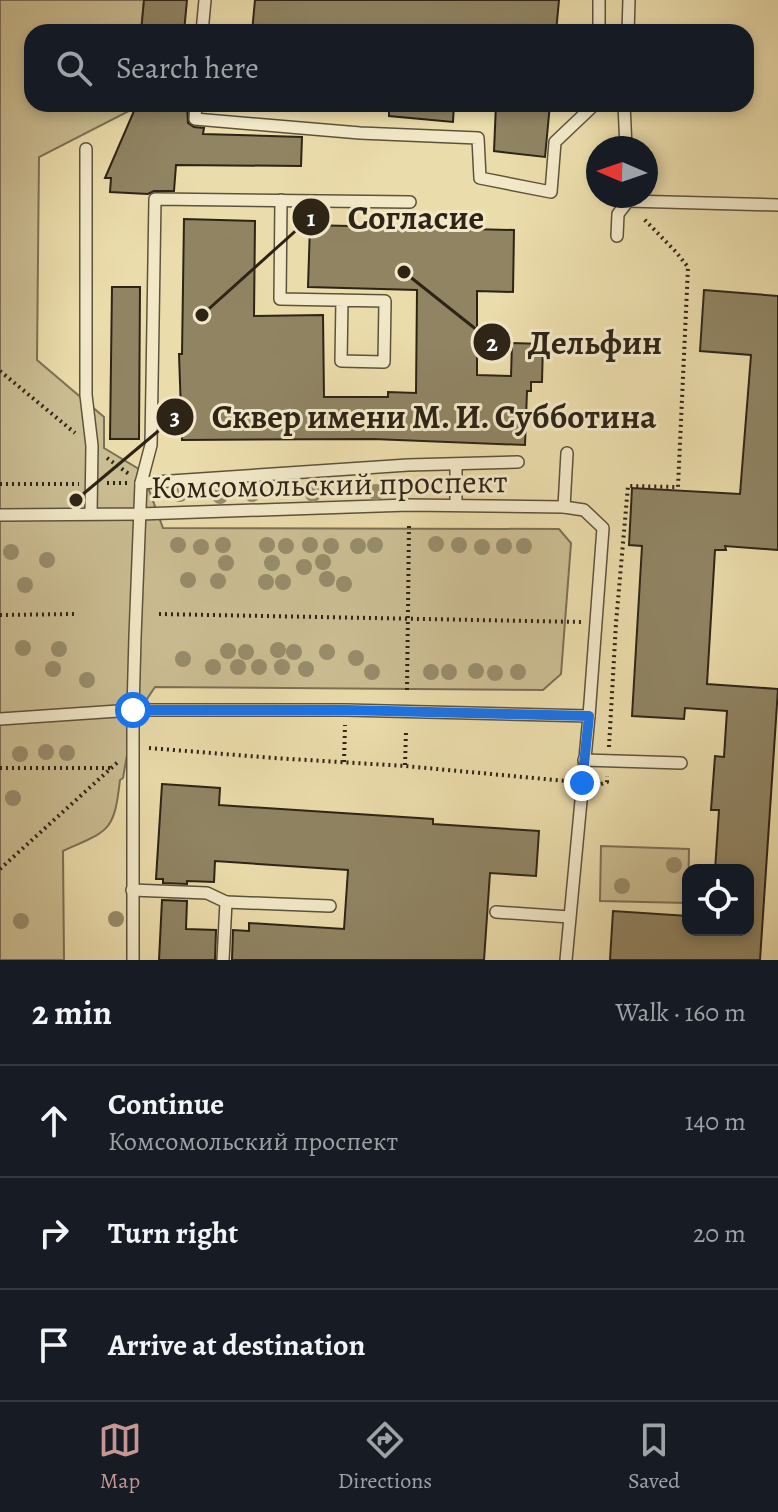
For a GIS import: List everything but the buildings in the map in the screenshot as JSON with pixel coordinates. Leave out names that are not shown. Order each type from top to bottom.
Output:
[{"type":"lane","points":[[203,24],[205,0]]},
{"type":"lane","points":[[599,0],[599,24]]},
{"type":"lane","points":[[628,24],[629,0]]},
{"type":"lane","points":[[195,112],[195,119],[360,133],[478,138],[480,178],[551,192],[555,142],[587,112]]},
{"type":"lane","points":[[624,112],[625,136]]},
{"type":"lane","points":[[86,149],[86,395],[92,446],[91,513]]},
{"type":"lane","points":[[133,960],[133,710],[141,483],[151,445],[155,199],[410,202]]},
{"type":"lane","points":[[281,200],[280,299],[342,300],[385,301],[384,362],[341,361],[342,300]]},
{"type":"lane","points":[[658,200],[778,205]]},
{"type":"lane","points":[[617,236],[618,214],[622,208]]},
{"type":"lane","points":[[564,507],[567,453]]},
{"type":"lane","points":[[141,483],[408,465],[518,462]]},
{"type":"lane","points":[[456,464],[456,505]]},
{"type":"lane","name":"Комсомольский проспект","points":[[0,515],[456,505],[584,510],[603,528],[589,716]]},
{"type":"lane","points":[[0,719],[133,710],[346,710],[589,716],[566,960]]},
{"type":"lane","points":[[584,760],[681,763]]},
{"type":"lane","points":[[132,890],[207,893],[226,902],[330,906]]},
{"type":"lane","points":[[223,960],[226,902]]},
{"type":"lane","points":[[496,912],[569,917]]},
{"type":"path","points":[[601,784],[607,782],[628,486],[678,487],[688,267],[636,208]]},
{"type":"path","points":[[0,371],[141,483]]},
{"type":"path","points":[[0,484],[141,483]]},
{"type":"path","points":[[407,690],[409,526]]},
{"type":"path","points":[[0,615],[74,614]]},
{"type":"path","points":[[159,614],[565,622]]},
{"type":"path","points":[[344,762],[346,710]]},
{"type":"path","points":[[405,766],[406,731]]},
{"type":"path","points":[[134,746],[566,781]]},
{"type":"path","points":[[0,768],[112,768],[0,869]]},
{"type":"shaded area","points":[[0,0],[144,0],[142,24],[24,24],[24,112],[127,112],[39,157],[37,360],[104,417],[104,448],[142,471],[163,528],[559,529],[571,543],[561,674],[543,690],[155,687],[133,720],[123,778],[111,820],[100,833],[63,851],[64,960],[0,960]]},
{"type":"shaded area","points":[[601,846],[689,849],[689,864],[682,864],[682,903],[600,901]]},
{"type":"place","name":"Дельфин","points":[[404,272]]},
{"type":"place","name":"Согласие","points":[[202,315]]},
{"type":"place","name":"Сквер имени М. И. Субботина","points":[[76,500]]},
{"type":"route","points":[[133,710],[346,710],[589,716],[582,783]]}]
